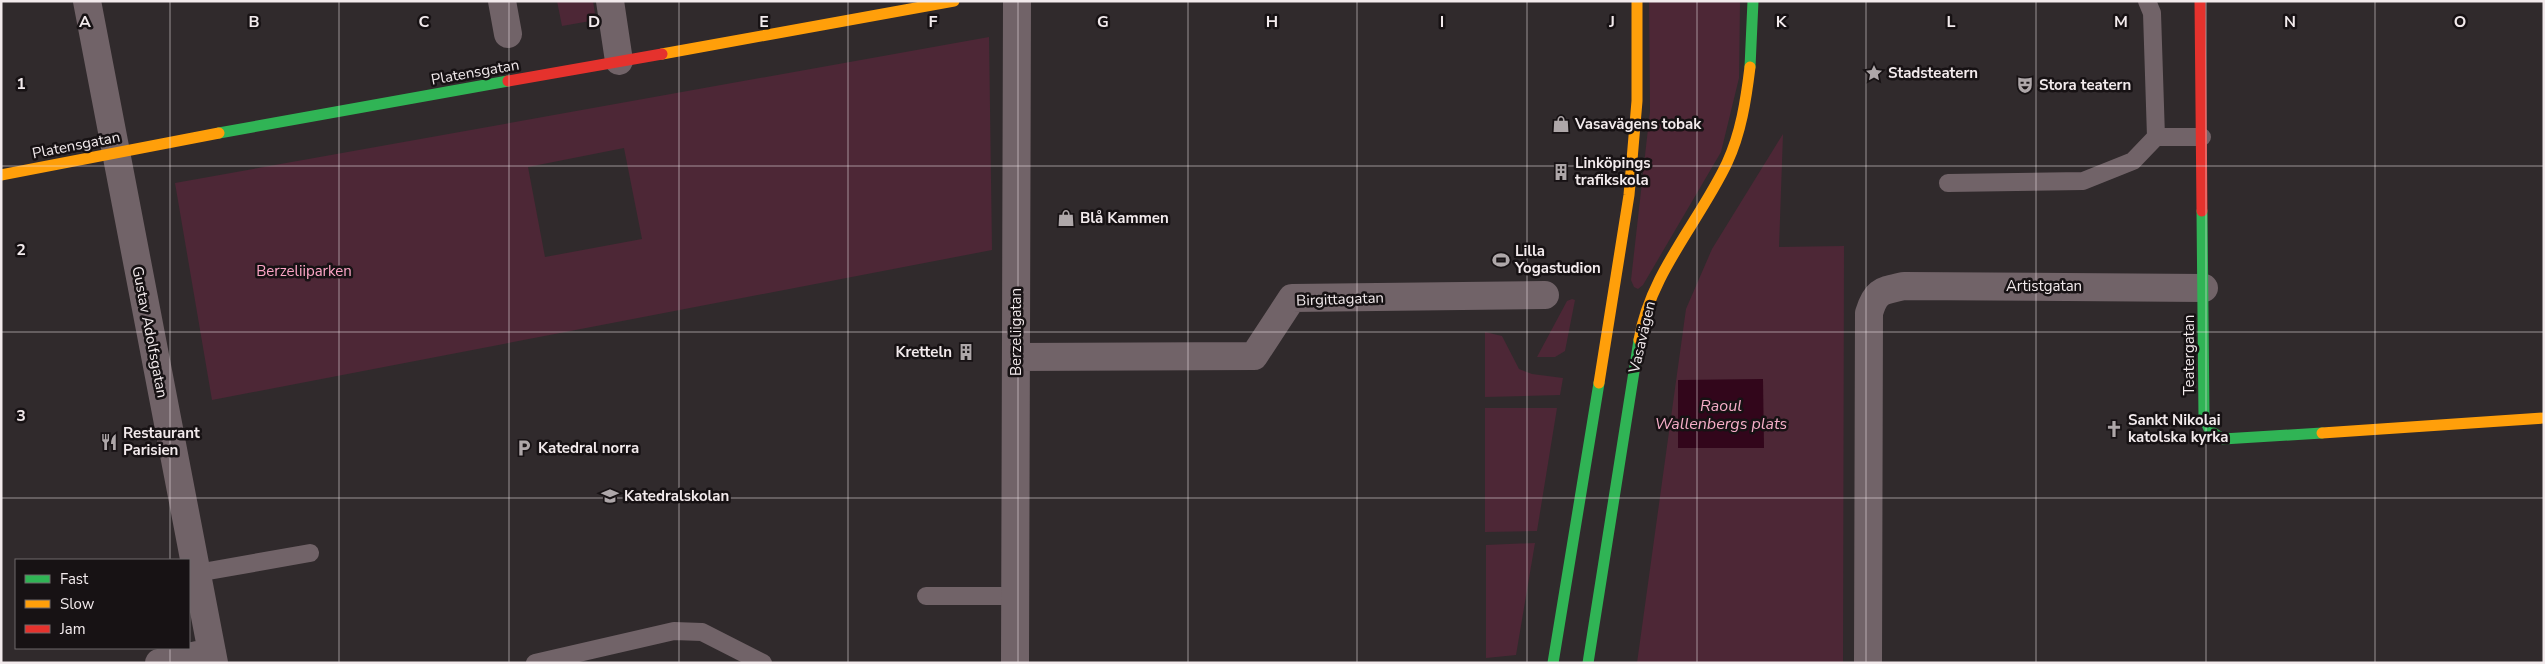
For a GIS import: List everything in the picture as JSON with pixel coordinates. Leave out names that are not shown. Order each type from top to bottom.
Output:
[{"type":"street","name":"Gustav Adolfsgatan","points":[[87,1],[213,657]]},
{"type":"street","points":[[502,1],[508,34]]},
{"type":"street","points":[[610,1],[620,61]]},
{"type":"street","name":"Platensgatan","points":[[1,175],[954,1]]},
{"type":"street","name":"Berzeliigatan","points":[[1015,663],[1017,1]]},
{"type":"street","points":[[1553,663],[1629,195],[1638,101],[1637,1]]},
{"type":"street","name":"Vasavägen","points":[[1588,663],[1641,329],[1649,302],[1662,273],[1727,163],[1736,140],[1745,111],[1750,74],[1753,1]]},
{"type":"street","name":"Teatergatan","points":[[2200,1],[2204,418],[2206,426],[2216,436],[2223,439],[2544,418]]},
{"type":"street","name":"Artistgatan","points":[[1868,663],[1869,313],[1874,298],[1884,291],[1904,286],[2204,288]]},
{"type":"street","name":"Birgittagatan","points":[[1017,357],[1254,356],[1292,298],[1545,295]]},
{"type":"street","points":[[159,663],[213,657]]},
{"type":"lane","points":[[1948,183],[2083,181],[2133,161],[2156,137],[2152,13],[2147,1]]},
{"type":"lane","points":[[2156,137],[2202,137]]},
{"type":"lane","points":[[197,573],[310,553]]},
{"type":"lane","points":[[926,596],[1015,596]]},
{"type":"lane","points":[[535,663],[674,631],[702,632],[763,663]]},
{"type":"green space","points":[[557,1],[593,1],[596,20],[562,26]]},
{"type":"green space","points":[[1649,1],[1740,1],[1739,78],[1721,152],[1643,285],[1638,289],[1634,287],[1631,280],[1650,111]]},
{"type":"green space","name":"Berzeliiparken","points":[[989,37],[992,250],[212,400],[175,183]],"holes":[[[624,148],[642,239],[545,257],[528,167]]]},
{"type":"green space","points":[[1783,134],[1779,247],[1844,246],[1843,663],[1637,663],[1686,309],[1712,249]]},
{"type":"green space","points":[[1575,300],[1565,351],[1555,357],[1537,357],[1567,301]]},
{"type":"green space","points":[[1485,332],[1502,336],[1519,369],[1532,374],[1563,378],[1560,395],[1485,397]]},
{"type":"green space","points":[[1485,408],[1557,408],[1537,531],[1485,532]]},
{"type":"green space","points":[[1535,543],[1516,655],[1486,658],[1486,545]]},
{"type":"water","name":"Raoul Wallenbergs plats","points":[[1763,379],[1764,448],[1678,448],[1678,380]]},
{"type":"traffic: fast","points":[[1750,67],[1753,1]]},
{"type":"traffic: fast","points":[[219,133],[508,81]]},
{"type":"traffic: fast","points":[[2202,211],[2204,418],[2210,431],[2223,439],[2322,433]]},
{"type":"traffic: fast","points":[[1588,663],[1639,340]]},
{"type":"traffic: fast","points":[[1553,663],[1599,383]]},
{"type":"traffic: slow","points":[[662,54],[954,1]]},
{"type":"traffic: slow","points":[[1599,383],[1629,195],[1637,101],[1637,1]]},
{"type":"traffic: slow","points":[[1639,340],[1653,293],[1664,271],[1716,185],[1732,152],[1742,116],[1750,67]]},
{"type":"traffic: slow","points":[[1,175],[219,133]]},
{"type":"traffic: slow","points":[[2322,433],[2544,418]]},
{"type":"traffic: jam","points":[[2200,1],[2202,211]]},
{"type":"traffic: jam","points":[[508,81],[662,54]]},
{"type":"place","name":"Stadsteatern","points":[[1874,73]]},
{"type":"place","name":"Stora teatern","points":[[2025,85]]},
{"type":"place","name":"Vasavägens tobak","points":[[1561,124]]},
{"type":"place","name":"Linköpings trafikskola","points":[[1561,172]]},
{"type":"place","name":"Blå Kammen","points":[[1066,218]]},
{"type":"place","name":"Lilla Yogastudion","points":[[1501,260]]},
{"type":"place","name":"Kretteln","points":[[966,352]]},
{"type":"place","name":"Sankt Nikolai katolska kyrka","points":[[2114,429]]},
{"type":"place","name":"Restaurant Parisien","points":[[109,442]]},
{"type":"place","name":"Katedral norra","points":[[524,448]]},
{"type":"place","name":"Katedralskolan","points":[[610,496]]}]
